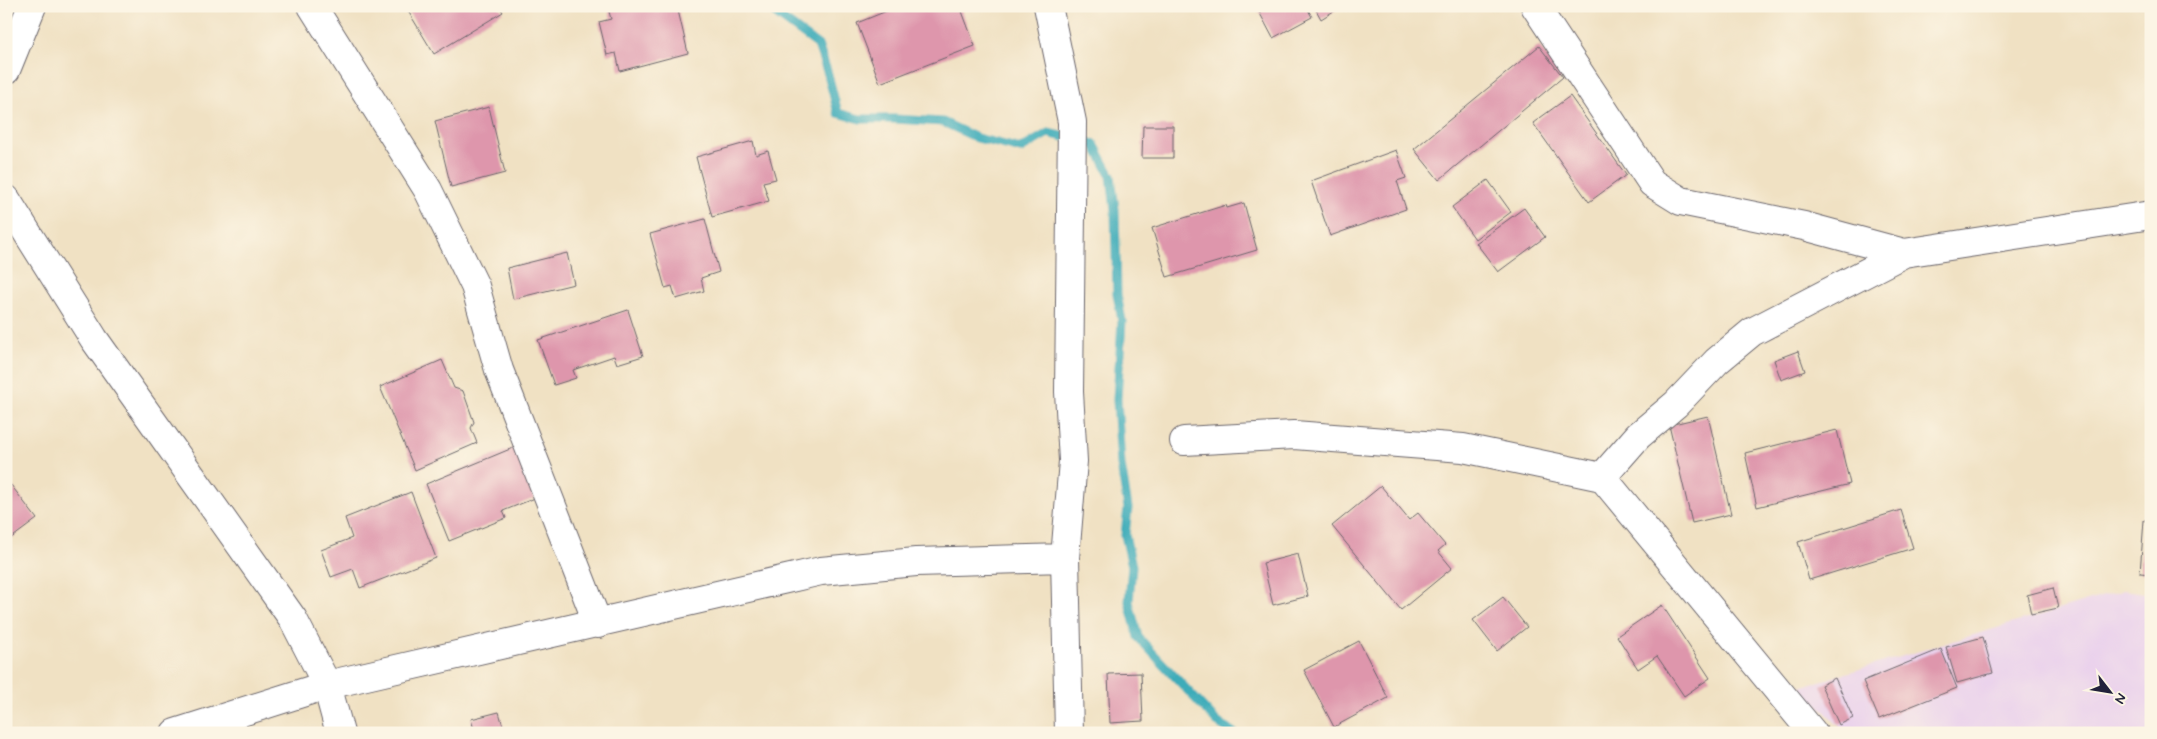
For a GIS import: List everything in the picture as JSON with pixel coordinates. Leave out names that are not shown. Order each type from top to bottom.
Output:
[{"type":"street","points":[[6,70],[32,6]]},
{"type":"street","points":[[312,6],[428,190],[475,286],[499,370],[598,624]]},
{"type":"street","points":[[1048,6],[1072,122],[1069,392],[1073,461],[1065,558],[1070,733]]},
{"type":"street","points":[[1535,6],[1652,183],[1682,201],[1804,226],[1904,253]]},
{"type":"street","points":[[6,199],[94,339],[293,619],[327,685],[340,733]]},
{"type":"street","points":[[1602,477],[1638,436],[1676,404],[1717,361],[1752,332],[1904,253],[2151,215]]},
{"type":"street","points":[[1184,441],[1294,435],[1463,448],[1602,477],[1813,733]]},
{"type":"street","points":[[175,733],[327,685],[821,571],[916,562],[1065,558]]},
{"type":"shaded area","points":[[2124,590],[2151,594],[2151,733],[1846,733],[1800,687]]},
{"type":"building","points":[[405,6],[499,6],[503,12],[434,54]]},
{"type":"building","points":[[615,6],[677,6],[688,53],[620,71],[616,53],[607,55],[599,22],[611,19],[608,8]]},
{"type":"building","points":[[899,6],[960,6],[975,46],[880,83],[857,23]]},
{"type":"building","points":[[1256,6],[1306,6],[1312,17],[1273,38]]},
{"type":"building","points":[[1314,6],[1342,6],[1321,19]]},
{"type":"building","points":[[1539,46],[1563,77],[1439,180],[1414,149]]},
{"type":"building","points":[[1570,96],[1626,175],[1589,202],[1533,123]]},
{"type":"building","points":[[489,107],[505,173],[451,187],[435,121]]},
{"type":"building","points":[[1143,126],[1173,126],[1173,158],[1142,158]]},
{"type":"building","points":[[753,141],[756,155],[768,151],[776,179],[763,182],[769,201],[712,217],[696,157]]},
{"type":"building","points":[[1396,150],[1406,178],[1397,181],[1406,209],[1330,236],[1311,181]]},
{"type":"building","points":[[1488,180],[1511,212],[1475,239],[1452,207]]},
{"type":"building","points":[[1244,203],[1257,250],[1167,277],[1152,228],[1226,205],[1227,208]]},
{"type":"building","points":[[1524,208],[1545,237],[1498,272],[1476,243]]},
{"type":"building","points":[[705,219],[719,272],[701,278],[704,291],[676,299],[672,286],[665,288],[650,234]]},
{"type":"building","points":[[567,253],[574,284],[513,299],[507,268]]},
{"type":"building","points":[[628,310],[643,356],[617,364],[614,356],[573,370],[576,378],[554,385],[538,340]]},
{"type":"building","points":[[1798,351],[1805,371],[1781,380],[1774,360]]},
{"type":"building","points":[[442,360],[454,388],[463,391],[474,422],[471,428],[477,443],[415,470],[380,387]]},
{"type":"building","points":[[1708,416],[1731,514],[1692,523],[1669,425]]},
{"type":"building","points":[[1837,430],[1850,484],[1757,507],[1745,453]]},
{"type":"building","points":[[515,447],[535,498],[503,511],[506,518],[449,541],[426,484]]},
{"type":"building","points":[[11,485],[37,519],[6,542],[6,488]]},
{"type":"building","points":[[1381,486],[1409,520],[1418,513],[1445,545],[1438,551],[1452,568],[1401,610],[1332,526]]},
{"type":"building","points":[[411,492],[436,558],[360,588],[353,569],[331,577],[321,550],[352,538],[345,518]]},
{"type":"building","points":[[1901,510],[1913,548],[1809,580],[1798,542]]},
{"type":"building","points":[[2144,520],[2151,520],[2151,574],[2140,573]]},
{"type":"building","points":[[1298,554],[1308,596],[1273,605],[1263,563]]},
{"type":"building","points":[[2053,588],[2058,608],[2031,614],[2027,595]]},
{"type":"building","points":[[1503,597],[1527,627],[1497,651],[1473,620]]},
{"type":"building","points":[[1662,605],[1710,678],[1684,696],[1657,656],[1638,669],[1617,636]]},
{"type":"building","points":[[1983,637],[1993,673],[1957,683],[1946,647]]},
{"type":"building","points":[[1359,641],[1388,698],[1334,727],[1304,670]]},
{"type":"building","points":[[1941,649],[1957,688],[1879,719],[1863,681]]},
{"type":"building","points":[[1141,673],[1143,721],[1110,723],[1108,674]]},
{"type":"building","points":[[1835,678],[1853,718],[1839,725],[1821,685]]},
{"type":"building","points":[[499,712],[505,733],[475,733],[471,719]]},
{"type":"waterway","points":[[765,6],[818,45],[838,113],[860,119],[943,122],[977,138],[1021,149],[1048,133],[1094,144],[1111,176],[1115,210],[1117,294],[1122,321],[1117,399],[1121,465],[1128,508],[1125,535],[1132,566],[1129,602],[1138,637],[1217,722],[1234,733]]}]
